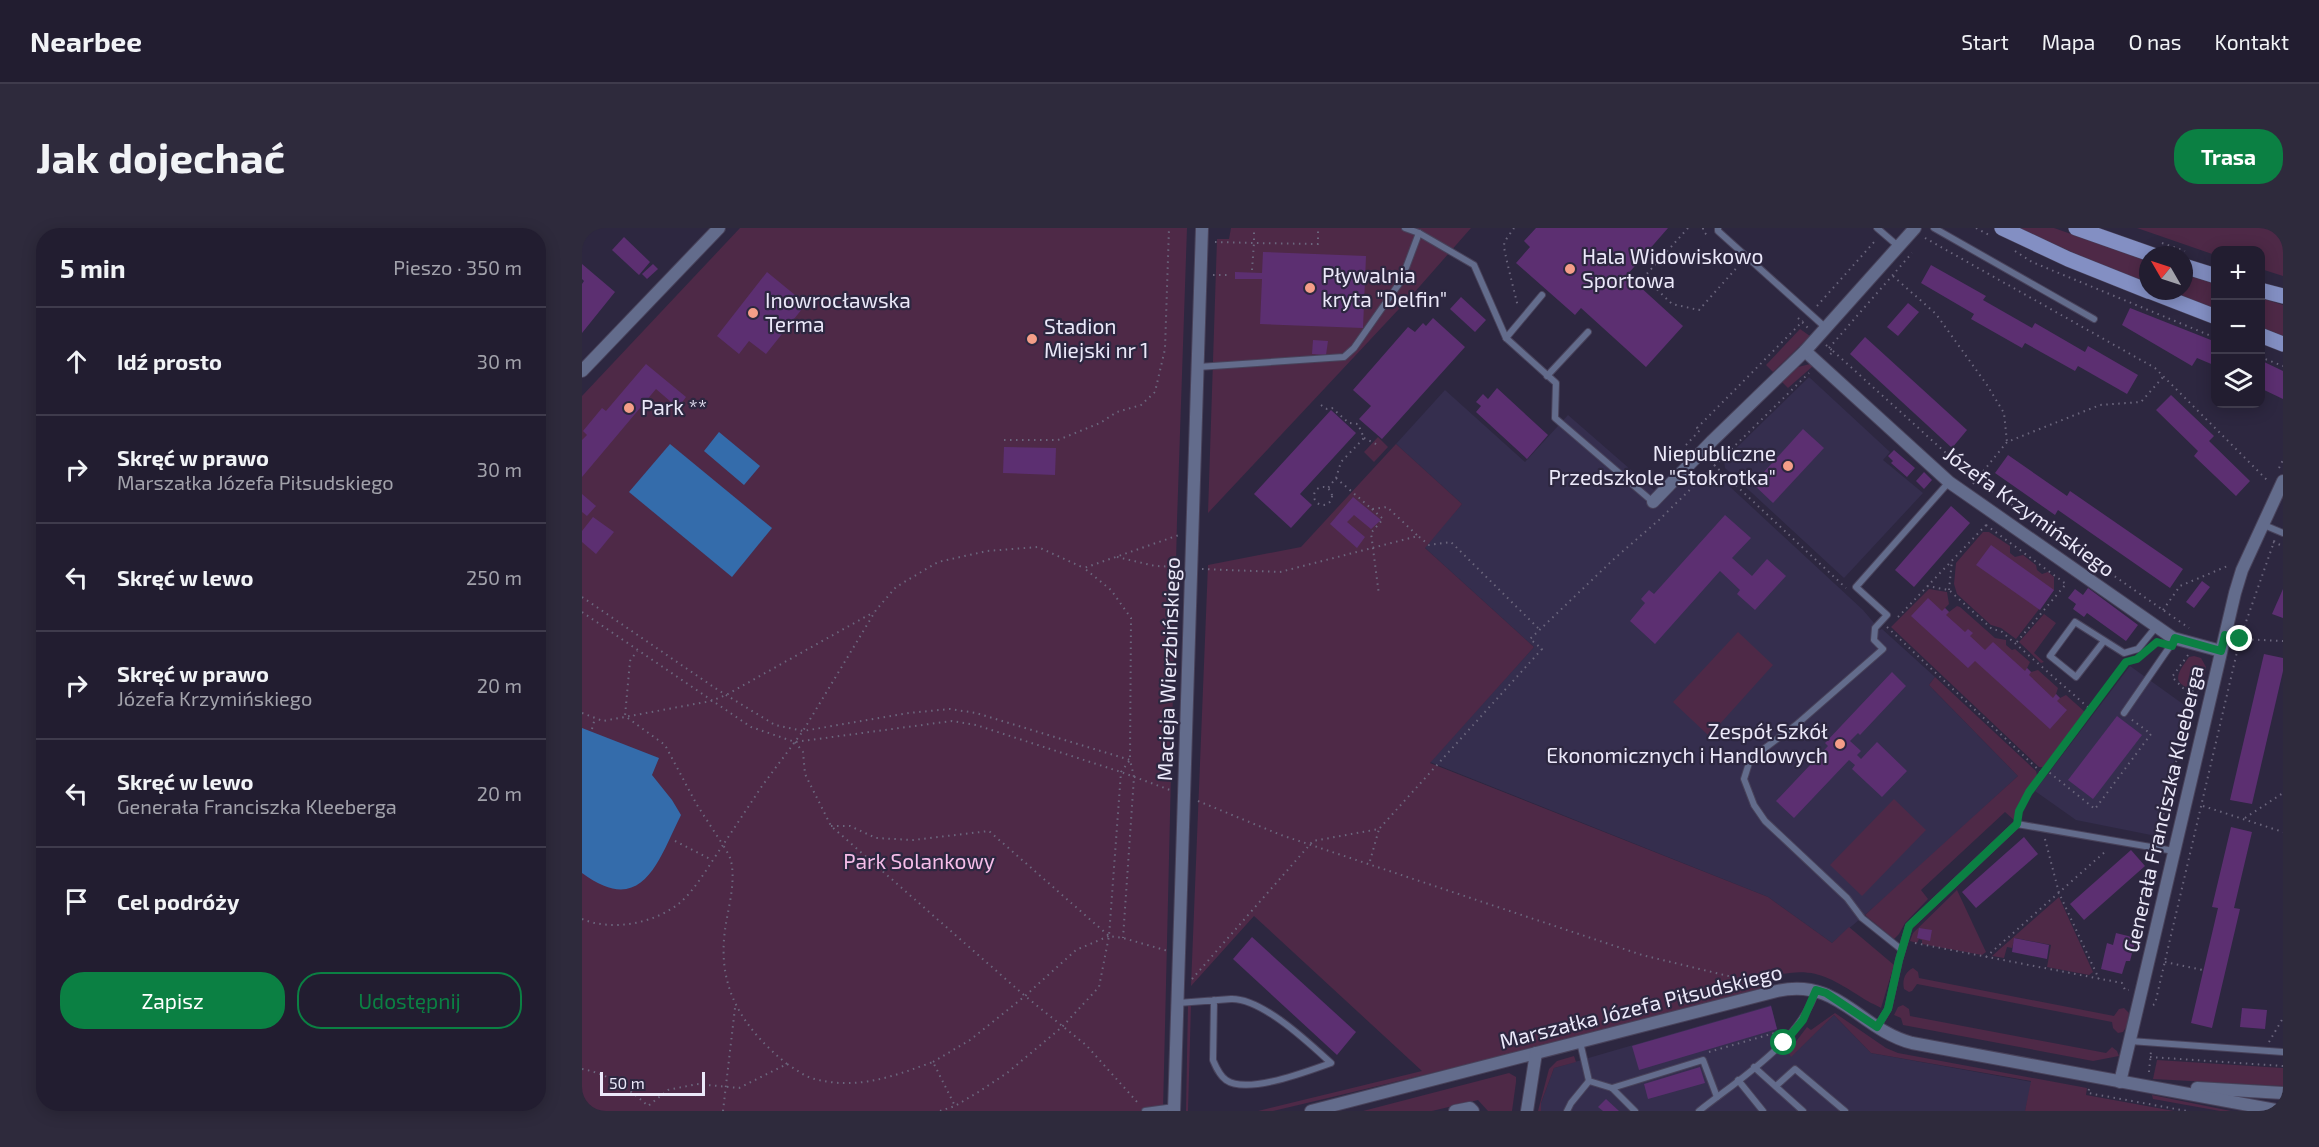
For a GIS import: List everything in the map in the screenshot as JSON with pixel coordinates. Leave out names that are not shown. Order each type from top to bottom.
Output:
[{"type":"street","points":[[582,371],[719,228]]},
{"type":"street","name":"Macieja Wierzbińskiego","points":[[1175,1109],[1178,1003],[1190,797],[1193,537],[1202,228]]},
{"type":"street","points":[[1653,502],[1805,351],[1915,228]]},
{"type":"street","points":[[2076,228],[2149,246]]},
{"type":"street","points":[[1998,233],[2139,287]]},
{"type":"street","points":[[2193,263],[2211,273]]},
{"type":"street","points":[[2265,292],[2283,297]]},
{"type":"street","points":[[2172,300],[2211,315]]},
{"type":"street","points":[[2265,337],[2283,344]]},
{"type":"street","name":"Józefa Krzymińskiego","points":[[1805,351],[1949,482],[2157,626],[2174,642],[2221,651]]},
{"type":"street","name":"Generała Franciszka Kleeberga","points":[[2120,1082],[2242,570],[2263,524],[2277,483]]},
{"type":"street","name":"Marszałka Józefa Piłsudskiego","points":[[1311,1111],[1799,987],[1826,993],[1898,1040],[2281,1111]]},
{"type":"street","points":[[1527,1111],[1536,1053]]},
{"type":"street","name":"Marszałka Józefa Piłsudskiego","points":[[2148,1086],[2283,1093]]},
{"type":"street","points":[[1455,1111],[1470,1108],[1473,1111]]},
{"type":"lane","points":[[1405,228],[1419,233],[1474,265],[1506,338],[1556,384],[1555,418],[1653,502]]},
{"type":"lane","points":[[1718,228],[1718,231],[1810,313],[1822,332]]},
{"type":"lane","points":[[1877,228],[1899,247]]},
{"type":"lane","points":[[1931,230],[2094,319]]},
{"type":"lane","points":[[1198,366],[1344,357],[1354,348],[1401,281],[1419,233]]},
{"type":"lane","points":[[1506,338],[1542,295]]},
{"type":"lane","points":[[1547,376],[1588,332]]},
{"type":"lane","points":[[1902,950],[1862,918],[1847,898],[1765,821],[1754,805],[1744,779],[1749,763],[1761,751],[1796,725],[1883,649],[1874,640],[1875,628],[1887,615],[1856,587],[1949,482]]},
{"type":"lane","points":[[2263,524],[2281,532]]},
{"type":"lane","points":[[2104,640],[2076,676],[2050,656],[2075,622],[2104,640],[2124,653],[2138,649],[2157,626]]},
{"type":"lane","points":[[2124,714],[2174,642]]},
{"type":"lane","points":[[1877,1027],[1888,1009],[1909,926],[2017,824],[2175,851]]},
{"type":"lane","points":[[1703,1110],[1793,1033],[1809,1010],[1816,990]]},
{"type":"lane","points":[[1178,1003],[1214,1000],[1237,999],[1248,1001],[1294,1029],[1331,1063],[1300,1074],[1255,1084],[1236,1084],[1228,1081],[1216,1068],[1213,1060],[1214,1000]]},
{"type":"lane","points":[[2130,1041],[2283,1052]]},
{"type":"lane","points":[[1580,1042],[1589,1081]]},
{"type":"lane","points":[[1612,1088],[1704,1060],[1717,1097]]},
{"type":"lane","points":[[1754,1067],[1803,1111]]},
{"type":"lane","points":[[1776,1086],[1795,1069],[1845,1111]]},
{"type":"lane","points":[[1738,1080],[1763,1111]]},
{"type":"lane","points":[[1589,1081],[1612,1088],[1635,1111]]},
{"type":"lane","points":[[1567,1111],[1589,1081]]},
{"type":"lane","points":[[1145,1111],[1175,1109]]},
{"type":"path","points":[[1004,441],[1058,440],[1100,423],[1117,412],[1141,405],[1155,392],[1165,349],[1169,228]]},
{"type":"path","points":[[1252,270],[1254,228]]},
{"type":"path","points":[[1230,242],[1318,244],[1318,228]]},
{"type":"path","points":[[1514,228],[1504,243],[1503,253],[1509,262],[1518,308]]},
{"type":"path","points":[[1688,228],[1644,277],[1672,304],[1699,310],[1740,264]]},
{"type":"path","points":[[1976,228],[1998,233]]},
{"type":"path","points":[[1931,230],[1924,238],[2156,368],[2277,483]]},
{"type":"path","points":[[1686,445],[1700,430],[1697,428],[1810,313],[1883,233]]},
{"type":"path","points":[[1828,348],[1918,245]]},
{"type":"path","points":[[2013,250],[2051,270],[2211,336]]},
{"type":"path","points":[[1213,275],[1227,275]]},
{"type":"path","points":[[1893,276],[1936,314],[1987,385],[2004,413],[2007,442]]},
{"type":"path","points":[[1822,332],[1828,348],[1976,480],[2195,632]]},
{"type":"path","points":[[1370,861],[1379,829],[1542,649],[1530,639],[1615,558],[1659,520],[1833,351]]},
{"type":"path","points":[[2265,359],[2283,366]]},
{"type":"path","points":[[1966,494],[2007,442],[2100,405],[2141,402],[2164,376]]},
{"type":"path","points":[[1321,405],[1327,409],[1332,408],[1349,423],[1358,424],[1364,438],[1380,446]]},
{"type":"path","points":[[1328,488],[1336,478],[1341,462],[1364,438]]},
{"type":"path","points":[[1714,465],[1848,590]]},
{"type":"path","points":[[1336,478],[1383,519],[1371,533],[1379,595]]},
{"type":"path","points":[[1318,488],[1328,488],[1332,497],[1330,502],[1320,505],[1316,502],[1315,492],[1318,488]]},
{"type":"path","points":[[1372,509],[1387,507],[1429,545],[1451,542],[1540,630]]},
{"type":"path","points":[[1985,516],[1986,525],[2066,584],[2015,643]]},
{"type":"path","points":[[1895,619],[1986,525]]},
{"type":"path","points":[[2150,1005],[2155,1004],[2203,806],[2240,639],[2274,542],[2281,532]]},
{"type":"path","points":[[1084,568],[1180,535],[1193,537]]},
{"type":"path","points":[[1202,569],[1280,572],[1418,536]]},
{"type":"path","points":[[2274,542],[2283,546]]},
{"type":"path","points":[[582,919],[591,923],[620,926],[649,919],[668,911],[684,900],[803,730],[876,610],[896,587],[938,562],[987,551],[1038,547],[1084,568],[1111,590],[1131,618],[1130,760],[1134,777],[1123,938]]},
{"type":"path","points":[[1117,557],[1155,566],[1180,567]]},
{"type":"path","points":[[1949,590],[1952,560]]},
{"type":"path","points":[[2163,610],[2180,586],[2235,563]]},
{"type":"path","points":[[1927,586],[1949,590],[1992,629],[2001,630],[2090,709]]},
{"type":"path","points":[[582,597],[726,695],[775,725],[803,730],[950,709],[976,713],[1130,760]]},
{"type":"path","points":[[582,713],[603,721],[711,701],[726,695],[876,610]]},
{"type":"path","points":[[582,612],[751,727],[795,742],[952,721],[976,725],[1121,771],[1310,845],[1642,955],[1762,984]]},
{"type":"path","points":[[1881,621],[2042,773]]},
{"type":"path","points":[[2225,635],[2240,639],[2283,642]]},
{"type":"path","points":[[2174,642],[2190,653],[2172,677],[2183,688],[2193,691]]},
{"type":"path","points":[[626,716],[630,661],[638,650]]},
{"type":"path","points":[[2017,824],[2023,801],[2126,662]]},
{"type":"path","points":[[2045,769],[2095,809],[2151,734],[2124,714]]},
{"type":"path","points":[[626,716],[665,745],[697,805],[731,860],[731,894],[724,932],[723,957],[735,1008],[723,1111]]},
{"type":"path","points":[[592,729],[595,718]]},
{"type":"path","points":[[795,742],[803,752],[805,774],[831,826],[1025,996],[1086,1045],[1145,1111]]},
{"type":"path","points":[[940,1111],[955,1106],[1007,1072],[1062,1027],[1099,987],[1108,936],[1121,771],[1130,760]]},
{"type":"path","points":[[2244,819],[2283,793]]},
{"type":"path","points":[[2203,806],[2283,832]]},
{"type":"path","points":[[831,826],[850,826],[876,838],[913,840],[988,831],[1108,936]]},
{"type":"path","points":[[1905,941],[2099,979],[2059,893],[2042,828]]},
{"type":"path","points":[[1188,984],[1313,841],[1379,829]]},
{"type":"path","points":[[1986,957],[2107,851],[2111,840]]},
{"type":"path","points":[[675,841],[712,860]]},
{"type":"path","points":[[735,1008],[766,1047],[787,1064],[809,1077],[858,1084],[882,1080],[933,1062],[970,1040],[1025,996],[1076,950],[1108,936],[1169,951]]},
{"type":"path","points":[[2165,962],[2203,970]]},
{"type":"path","points":[[2269,1042],[2283,1018]]},
{"type":"path","points":[[1704,1060],[1702,1054],[1764,1037],[1784,1028]]},
{"type":"path","points":[[2148,1086],[2152,1043]]},
{"type":"path","points":[[2150,1057],[2283,1066]]},
{"type":"path","points":[[933,1062],[955,1106]]},
{"type":"path","points":[[648,1106],[668,1090],[697,1084],[739,1088],[787,1064]]},
{"type":"path","points":[[582,1069],[597,1072],[612,1079],[631,1091],[648,1106],[650,1111]]},
{"type":"path","points":[[2091,1076],[2088,1093],[2187,1111]]},
{"type":"shaded area","points":[[1809,377],[1890,452],[1883,460],[1923,493],[1844,578],[1725,468],[1724,460]]},
{"type":"shaded area","points":[[1445,390],[1525,462],[1568,415],[1654,490],[1683,461],[1705,480],[1714,472],[1863,610],[1880,630],[1882,629],[1935,677],[1929,685],[2018,776],[1902,883],[1832,943],[1768,897],[1430,762],[1534,647],[1424,547],[1462,504],[1396,444]]},
{"type":"shaded area","points":[[2130,666],[2187,707],[2156,836],[2076,820],[2035,791]]},
{"type":"shaded area","points":[[1771,1005],[1777,1029],[1791,1056],[1834,1015],[1871,1053],[2032,1082],[2025,1111],[1541,1111],[1541,1103],[1554,1068]]},
{"type":"green space","name":"Park Solankowy","points":[[740,228],[1187,228],[1177,521],[1163,1111],[582,1111],[582,396]]},
{"type":"green space","points":[[1231,228],[1471,228],[1413,294],[1208,513],[1217,239],[1229,239]]},
{"type":"green space","points":[[2019,228],[2054,228],[2139,258],[2139,279]]},
{"type":"green space","points":[[2137,228],[2283,228],[2283,276],[2265,270],[2265,246],[2211,246],[2211,254]]},
{"type":"green space","points":[[2193,277],[2211,283],[2211,307],[2192,300]]},
{"type":"green space","points":[[2265,299],[2283,305],[2283,336],[2265,329]]},
{"type":"green space","points":[[1800,329],[1810,336],[1773,372],[1766,365]]},
{"type":"green space","points":[[1810,364],[1813,366],[1788,388],[1782,382],[1798,367]]},
{"type":"green space","points":[[1378,437],[1388,447],[1374,462],[1364,452]]},
{"type":"green space","points":[[1396,444],[1462,504],[1425,548],[1534,647],[1430,763],[1768,897],[1832,943],[1849,927],[1894,965],[1881,1008],[1825,977],[1803,972],[1778,975],[1762,979],[1762,988],[1640,1020],[1273,1111],[1258,1111],[1422,1071],[1254,916],[1191,986],[1208,565],[1301,547]]},
{"type":"green space","points":[[1983,532],[1989,532],[2010,546],[2010,553],[2015,557],[2023,555],[2036,565],[2037,570],[2042,574],[2048,572],[2054,577],[2054,590],[2016,639],[2001,628],[1991,625],[1957,594],[1954,584],[1956,563]]},
{"type":"green space","points":[[1929,589],[1947,592],[1949,604],[1945,608],[1949,612],[1957,606],[1960,607],[1995,638],[2006,640],[2006,645],[2012,650],[2015,649],[2030,662],[2027,668],[2031,672],[2038,670],[2058,688],[2056,694],[2060,698],[2066,695],[2085,712],[2043,767],[2039,767],[1891,627]]},
{"type":"green space","points":[[2044,614],[2056,623],[2034,653],[2044,662],[2041,663],[2019,642]]},
{"type":"green space","points":[[1738,632],[1773,665],[1709,736],[1673,702]]},
{"type":"green space","points":[[2189,657],[2201,658],[2206,667],[2202,688],[2198,690],[2183,685],[2178,678]]},
{"type":"green space","points":[[1935,677],[2036,771],[2037,775],[2020,801],[2014,820],[2005,812],[1921,890],[1928,899],[1905,923],[1894,939],[1865,915],[2018,776],[1929,685]]},
{"type":"green space","points":[[1894,799],[1926,830],[1862,896],[1830,865]]},
{"type":"green space","points":[[1957,890],[1986,952],[1982,955],[1922,944],[1922,940],[1919,939],[1917,943],[1910,941],[1913,933]]},
{"type":"green space","points":[[2059,897],[2093,972],[2089,975],[2047,967],[2051,945],[2015,938],[2012,948],[2007,947],[2004,958],[1992,956]]},
{"type":"green space","points":[[1913,968],[1918,972],[1919,978],[2114,1016],[2119,1009],[2124,1008],[2129,1013],[2127,1026],[2123,1032],[2118,1033],[2113,1028],[2112,1022],[1917,984],[1909,992],[1904,989],[1904,979]]},
{"type":"green space","points":[[1188,1004],[1191,1004],[1188,1111],[1186,1111]]},
{"type":"green space","points":[[1903,1005],[1909,1009],[1910,1016],[2106,1053],[2112,1047],[2119,1056],[2093,1061],[1903,1025],[1901,1018],[1894,1015],[1898,1007]]},
{"type":"green space","points":[[1835,1013],[1886,1048],[1898,1053],[2087,1088],[2086,1095],[2174,1111],[2025,1111],[2031,1081],[1871,1053],[1834,1015],[1791,1057],[1788,1052],[1807,1027],[1811,1030]]},
{"type":"green space","points":[[1574,1056],[1576,1062],[1554,1068],[1541,1103],[1541,1111],[1538,1111],[1549,1069],[1557,1061]]},
{"type":"green space","points":[[2157,1060],[2283,1068],[2283,1086],[2153,1079]]},
{"type":"green space","points":[[1509,1073],[1516,1077],[1512,1111],[1488,1111],[1478,1100],[1432,1111],[1363,1111]]},
{"type":"green space","points":[[2152,1095],[2231,1111],[2153,1099]]},
{"type":"water","points":[[719,432],[760,466],[744,485],[704,451]]},
{"type":"water","points":[[670,444],[772,528],[732,577],[629,492]]},
{"type":"water","points":[[582,728],[659,758],[652,775],[681,815],[656,865],[646,878],[634,887],[620,889],[603,885],[582,873]]},
{"type":"building","name":"Hala Widowiskowo Sportowa","points":[[1536,228],[1668,228],[1627,275],[1683,326],[1646,367],[1581,308],[1575,315],[1516,263],[1530,247],[1524,241]]},
{"type":"building","points":[[624,237],[650,262],[639,275],[612,250]]},
{"type":"building","points":[[1263,252],[1366,256],[1363,328],[1260,324],[1262,279],[1235,279],[1235,272],[1262,273]]},
{"type":"building","points":[[582,264],[615,292],[582,333],[582,284],[584,281]]},
{"type":"building","points":[[653,264],[658,269],[647,279],[642,274]]},
{"type":"building","points":[[1931,265],[1986,296],[1983,300],[2032,328],[2035,323],[2085,352],[2088,346],[2138,375],[2127,394],[2078,366],[2075,371],[2025,343],[2022,348],[1971,319],[1974,314],[1921,283]]},
{"type":"building","name":"Inowrocławska Terma","points":[[767,272],[806,304],[766,354],[749,341],[739,354],[717,336]]},
{"type":"building","points":[[1461,297],[1486,320],[1475,332],[1450,309]]},
{"type":"building","points":[[1908,303],[1919,312],[1898,336],[1887,327]]},
{"type":"building","points":[[2130,308],[2211,340],[2211,364],[2197,358],[2192,366],[2122,325]]},
{"type":"building","points":[[1433,318],[1465,347],[1382,439],[1359,419],[1371,406],[1353,390],[1408,327],[1415,332],[1423,323],[1426,326]]},
{"type":"building","points":[[1865,337],[1967,430],[1952,448],[1850,354]]},
{"type":"building","points":[[1313,340],[1328,341],[1326,355],[1312,354]]},
{"type":"building","points":[[2265,362],[2283,371],[2283,399],[2265,390]]},
{"type":"building","points":[[646,364],[686,397],[678,408],[656,389],[582,477],[582,440],[587,435],[583,431],[602,408],[606,411]]},
{"type":"building","points":[[1497,388],[1548,435],[1527,459],[1476,412],[1481,406],[1476,402],[1483,394],[1488,399]]},
{"type":"building","points":[[2171,395],[2214,436],[2209,441],[2250,481],[2236,496],[2194,456],[2198,451],[2156,410]]},
{"type":"building","points":[[1331,410],[1356,433],[1300,494],[1312,505],[1291,528],[1254,494]]},
{"type":"building","name":"Niepubliczne Przedszkole \"Stokrotka\"","points":[[1803,429],[1824,448],[1773,503],[1753,484]]},
{"type":"building","points":[[1004,447],[1056,448],[1055,475],[1003,473]]},
{"type":"building","points":[[1894,450],[1915,468],[1907,477],[1891,463],[1893,461],[1888,456]]},
{"type":"building","points":[[2008,455],[2067,496],[2070,491],[2183,569],[2170,588],[2058,510],[2055,515],[1995,473]]},
{"type":"building","points":[[1924,472],[1932,480],[1924,489],[1916,481]]},
{"type":"building","points":[[582,494],[596,506],[587,516],[582,512]]},
{"type":"building","points":[[1353,497],[1381,520],[1371,529],[1354,515],[1347,522],[1365,537],[1357,548],[1330,524]]},
{"type":"building","points":[[1951,506],[1970,523],[1914,587],[1895,570]]},
{"type":"building","points":[[1725,515],[1751,538],[1732,558],[1752,576],[1767,559],[1786,576],[1755,610],[1737,594],[1740,590],[1720,571],[1655,644],[1630,621],[1645,603],[1641,599],[1649,590],[1654,594]]},
{"type":"building","points":[[593,517],[614,532],[596,554],[582,542],[582,531]]},
{"type":"building","points":[[1991,545],[2054,590],[2040,610],[1976,565]]},
{"type":"building","points":[[2202,581],[2210,587],[2194,608],[2186,602]]},
{"type":"building","points":[[2088,588],[2138,625],[2126,641],[2087,613],[2084,617],[2073,609],[2076,604],[2068,598],[2075,589],[2083,595]]},
{"type":"building","points":[[2283,589],[2283,618],[2272,614]]},
{"type":"building","points":[[1928,598],[1942,611],[1945,608],[1949,612],[1946,615],[1965,632],[1968,629],[1973,633],[1970,636],[1985,650],[1993,642],[2025,671],[2027,668],[2031,672],[2029,675],[2053,698],[2056,694],[2060,698],[2057,701],[2067,710],[2050,729],[1975,661],[1968,668],[1911,616]]},
{"type":"building","points":[[2264,654],[2283,658],[2283,671],[2252,804],[2230,800]]},
{"type":"building","name":"Zespół Szkół Ekonomicznych i Handlowych","points":[[1892,672],[1906,686],[1860,735],[1858,733],[1850,741],[1861,751],[1857,755],[1861,759],[1877,742],[1907,771],[1882,797],[1852,769],[1855,765],[1849,760],[1794,818],[1776,801],[1828,746],[1825,743]]},
{"type":"building","points":[[2117,716],[2142,735],[2093,799],[2068,780]]},
{"type":"building","points":[[2231,827],[2252,832],[2234,908],[2240,909],[2212,1028],[2191,1023],[2218,908],[2212,907]]},
{"type":"building","points":[[2024,837],[2038,854],[1976,908],[1962,892]]},
{"type":"building","points":[[2131,850],[2145,866],[2084,920],[2070,904]]},
{"type":"building","points":[[1919,928],[1932,930],[1930,941],[1917,938]]},
{"type":"building","points":[[2116,933],[2136,938],[2130,961],[2126,961],[2122,974],[2101,969],[2107,943],[2113,945]]},
{"type":"building","points":[[1252,937],[1356,1032],[1337,1055],[1233,959]]},
{"type":"building","points":[[2014,938],[2049,945],[2047,959],[2012,952]]},
{"type":"building","points":[[1771,1006],[1777,1029],[1639,1070],[1632,1046]]},
{"type":"building","points":[[2242,1008],[2267,1010],[2265,1029],[2240,1027]]},
{"type":"building","points":[[1700,1067],[1705,1083],[1648,1099],[1644,1084]]},
{"type":"building","points":[[1606,1099],[1619,1111],[1603,1111],[1598,1107]]},
{"type":"place","name":"Hala Widowiskowo Sportowa","points":[[1570,269]]},
{"type":"place","name":"Pływalnia kryta \"Delfin\"","points":[[1310,288]]},
{"type":"place","name":"Inowrocławska Terma","points":[[753,313]]},
{"type":"place","name":"Stadion Miejski nr 1","points":[[1032,339]]},
{"type":"place","name":"Park **","points":[[629,408]]},
{"type":"place","name":"Niepubliczne Przedszkole \"Stokrotka\"","points":[[1788,466]]},
{"type":"place","name":"Zespół Szkół Ekonomicznych i Handlowych","points":[[1840,744]]},
{"type":"route","points":[[1784,1043],[1803,1020],[1816,990],[1826,993],[1877,1027],[1888,1009],[1909,926],[2017,824],[2019,811],[2029,792],[2126,662],[2137,659],[2157,642],[2172,646],[2175,638],[2221,651],[2225,635],[2240,639]]}]
